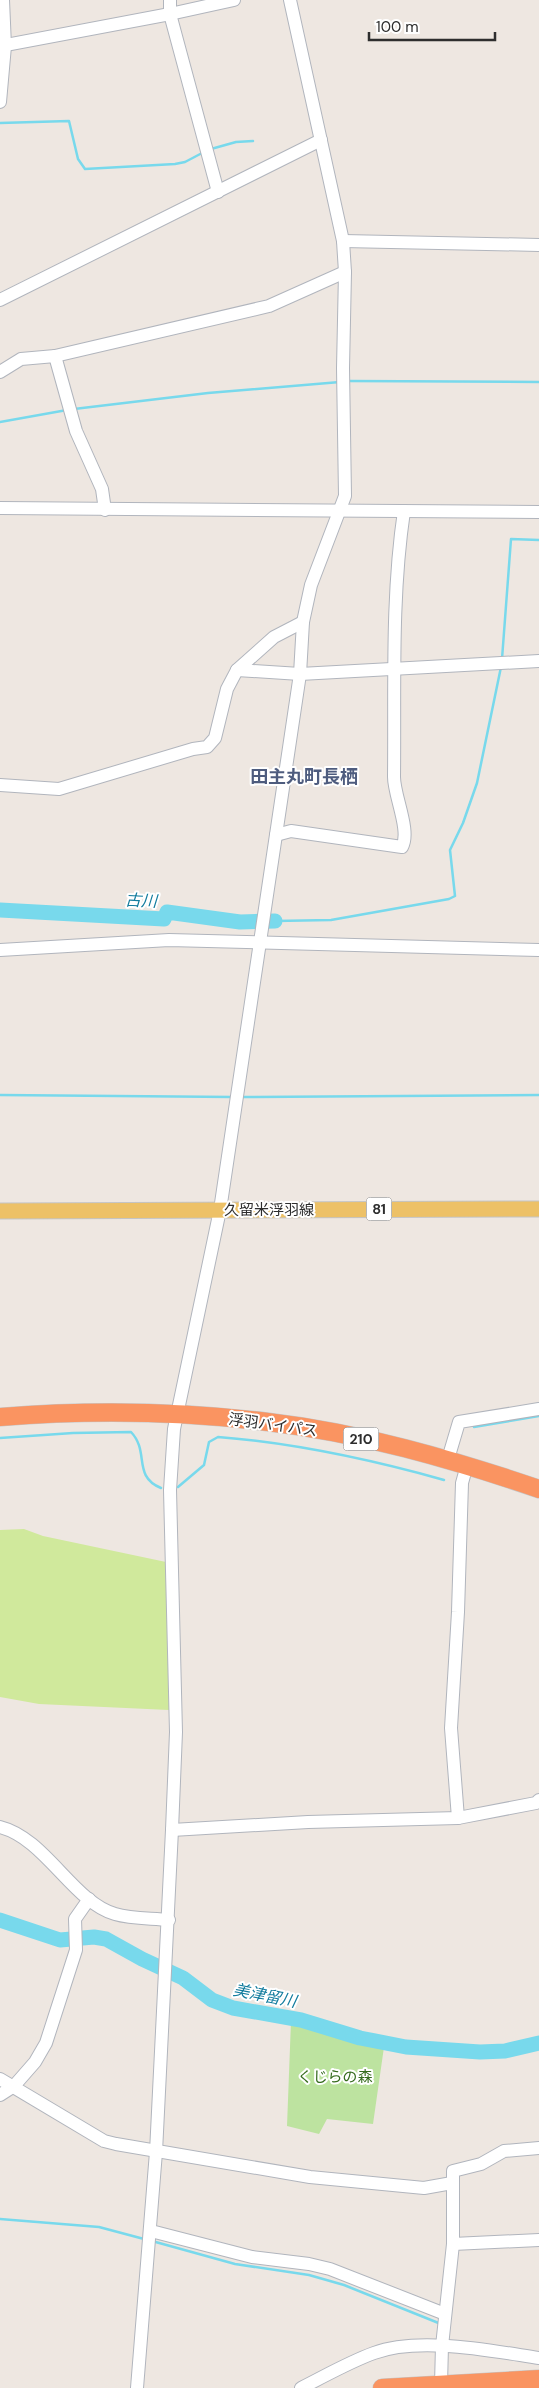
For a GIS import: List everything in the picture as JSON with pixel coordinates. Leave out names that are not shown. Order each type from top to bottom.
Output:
[{"type":"highway","name":"浮羽バイパス","points":[[0,1417],[98,1412],[177,1415],[268,1422],[356,1438],[448,1459],[539,1489]]},
{"type":"highway","points":[[382,2388],[441,2384],[480,2385],[539,2379]]},
{"type":"main road","name":"久留米浮羽線","points":[[0,1211],[539,1209]]},
{"type":"street","points":[[0,102],[3,0]]},
{"type":"street","points":[[170,0],[170,14],[218,192]]},
{"type":"street","points":[[2,46],[234,0]]},
{"type":"street","points":[[137,2388],[156,2152],[169,1920],[176,1732],[170,1490],[177,1415],[220,1210],[300,674],[303,622],[311,585],[345,496],[343,368],[345,272],[343,241],[290,0]]},
{"type":"street","points":[[0,300],[321,140]]},
{"type":"street","points":[[343,241],[539,246]]},
{"type":"street","points":[[0,372],[22,359],[55,356],[269,306],[345,272]]},
{"type":"street","points":[[55,356],[76,431],[102,489],[105,510]]},
{"type":"street","points":[[0,508],[539,512]]},
{"type":"street","points":[[276,835],[291,831],[402,847],[405,833],[394,786],[397,559],[404,511]]},
{"type":"street","points":[[0,785],[60,789],[193,749],[207,747],[215,738],[227,689],[237,670],[274,637],[303,622]]},
{"type":"street","points":[[237,670],[300,674],[539,661]]},
{"type":"street","points":[[0,950],[169,940],[539,950]]},
{"type":"street","points":[[448,1459],[459,1422],[539,1409]]},
{"type":"street","points":[[458,1818],[451,1728],[458,1612],[462,1483],[467,1465]]},
{"type":"street","points":[[172,1830],[308,1822],[458,1818],[538,1805]]},
{"type":"street","points":[[0,1827],[23,1839],[89,1899],[115,1914],[169,1920]]},
{"type":"street","points":[[0,2095],[14,2086],[35,2062],[46,2043],[76,1950],[75,1919],[89,1899]]},
{"type":"street","points":[[0,2079],[104,2141],[156,2152],[310,2177],[424,2188],[452,2183]]},
{"type":"street","points":[[441,2384],[442,2346],[453,2244],[453,2170],[481,2164],[504,2151],[539,2148]]},
{"type":"street","points":[[150,2232],[252,2257],[309,2264],[330,2269],[445,2314]]},
{"type":"street","points":[[453,2244],[539,2240]]},
{"type":"street","points":[[301,2388],[375,2352],[402,2348],[442,2346],[539,2358]]},
{"type":"green space","points":[[24,1529],[43,1536],[166,1562],[169,1710],[39,1704],[0,1697],[0,1530]]},
{"type":"green space","name":"くじらの森","points":[[291,2021],[384,2047],[373,2124],[327,2119],[319,2134],[287,2126]]},
{"type":"waterway","points":[[0,123],[69,121],[78,159],[85,169],[175,164],[185,162],[204,152]]},
{"type":"waterway","points":[[211,149],[236,142],[253,141]]},
{"type":"waterway","points":[[348,381],[539,382]]},
{"type":"waterway","points":[[74,409],[208,393],[340,382]]},
{"type":"waterway","points":[[0,422],[67,410]]},
{"type":"waterway","points":[[502,659],[511,539],[539,540]]},
{"type":"waterway","points":[[275,921],[331,920],[449,899],[455,896],[450,850],[463,823],[477,783],[501,667]]},
{"type":"waterway","name":"古川","points":[[0,910],[164,919],[167,912],[240,922],[275,921]]},
{"type":"waterway","points":[[0,1095],[233,1097]]},
{"type":"waterway","points":[[241,1097],[539,1095]]},
{"type":"waterway","points":[[474,1427],[539,1416]]},
{"type":"waterway","points":[[0,1438],[73,1433],[131,1432],[140,1447],[147,1477],[152,1483],[161,1488]]},
{"type":"waterway","points":[[178,1487],[204,1465],[209,1442],[218,1437],[275,1443],[331,1453],[388,1465],[444,1480]]},
{"type":"waterway","name":"美津留川","points":[[0,1920],[60,1940],[94,1937],[106,1939],[142,1959],[183,1978],[212,2000],[233,2008],[301,2020],[360,2038],[406,2047],[480,2052],[505,2051],[539,2043]]},
{"type":"waterway","points":[[0,2219],[99,2227],[144,2239]]},
{"type":"waterway","points":[[152,2241],[235,2264],[309,2275],[344,2285],[441,2324]]},
{"type":"district","name":"田主丸町長栖","points":[[304,777]]}]
